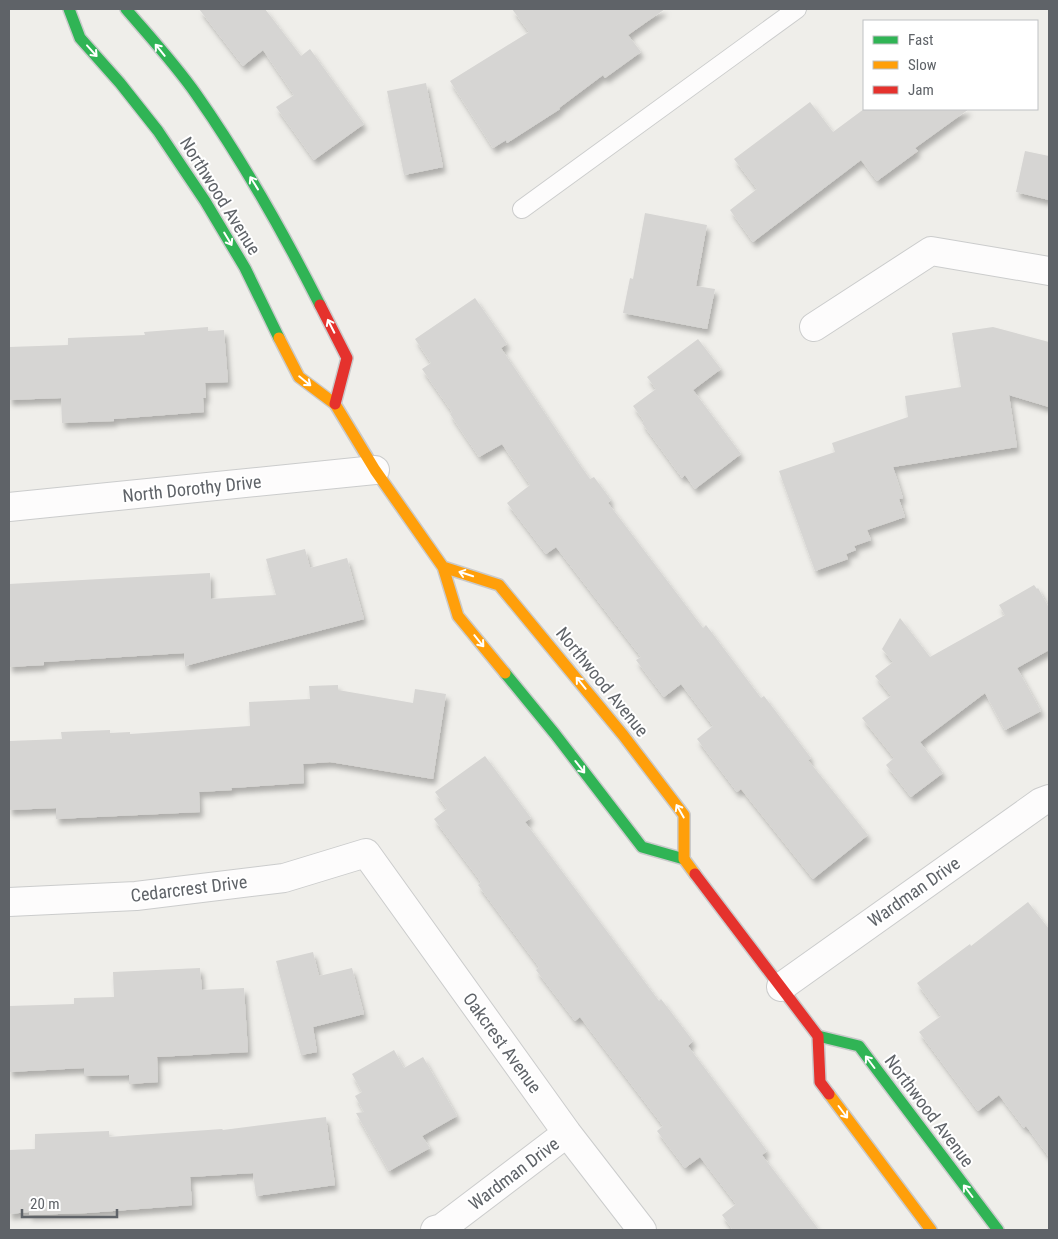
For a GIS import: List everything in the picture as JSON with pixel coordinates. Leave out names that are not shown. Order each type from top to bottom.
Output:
[{"type":"street","name":"Northwood Avenue","points":[[69,9],[80,38],[120,83],[158,131],[205,201],[245,268],[298,377],[335,404],[375,470],[443,566],[458,616],[555,734],[642,847],[684,859],[684,815],[623,735],[559,657],[499,585],[443,566]]},
{"type":"street","name":"Northwood Avenue","points":[[126,9],[195,93],[264,199],[300,264],[347,358],[335,404]]},
{"type":"street","points":[[814,326],[931,251],[1049,272]]},
{"type":"street","name":"North Dorothy Drive","points":[[9,507],[375,470]]},
{"type":"street","name":"Wardman Drive","points":[[781,986],[1049,798]]},
{"type":"street","name":"Cedarcrest Drive","points":[[9,902],[136,896],[284,878],[366,853]]},
{"type":"street","name":"Oakcrest Avenue","points":[[366,853],[567,1132],[642,1230]]},
{"type":"street","points":[[684,859],[818,1036],[820,1082],[931,1230]]},
{"type":"street","name":"Northwood Avenue","points":[[818,1036],[859,1046],[998,1230]]},
{"type":"street","name":"Wardman Drive","points":[[435,1230],[442,1228],[567,1132]]},
{"type":"lane","points":[[522,208],[797,9]]},
{"type":"building","points":[[199,9],[265,9],[301,56],[310,49],[364,124],[314,160],[276,107],[294,95],[263,50],[243,66]]},
{"type":"building","points":[[512,9],[665,9],[628,35],[641,52],[605,78],[603,75],[560,109],[507,143],[506,140],[493,148],[450,81],[529,32]]},
{"type":"building","points":[[426,83],[443,167],[404,175],[387,91]]},
{"type":"building","points":[[810,102],[833,132],[863,110],[968,110],[915,148],[918,151],[877,181],[861,160],[753,242],[730,210],[757,189],[734,159]]},
{"type":"building","points":[[1025,151],[1049,156],[1049,200],[1016,192]]},
{"type":"building","points":[[645,213],[707,225],[696,286],[715,289],[707,329],[623,313],[630,278],[633,279]]},
{"type":"building","points":[[475,298],[507,344],[501,348],[590,479],[594,477],[611,500],[608,503],[703,628],[706,625],[761,698],[764,696],[811,758],[808,760],[868,835],[813,879],[741,789],[737,792],[697,739],[713,726],[681,684],[664,697],[636,660],[641,657],[556,547],[546,554],[507,503],[530,485],[502,444],[479,457],[450,414],[452,412],[422,369],[431,363],[415,339]]},
{"type":"building","points":[[208,327],[208,331],[224,330],[228,382],[205,383],[206,398],[203,398],[204,412],[114,419],[114,421],[62,423],[61,398],[9,400],[9,347],[68,345],[68,338],[145,335],[144,332]]},
{"type":"building","points":[[993,327],[1049,342],[1049,407],[1009,395],[1017,447],[893,467],[903,498],[899,499],[905,517],[867,530],[871,540],[854,546],[856,550],[846,554],[848,559],[815,571],[779,471],[835,452],[832,443],[908,417],[905,396],[961,387],[952,333]]},
{"type":"building","points":[[698,339],[721,369],[693,390],[741,454],[695,489],[685,475],[682,478],[642,423],[644,421],[633,406],[656,389],[647,377]]},
{"type":"building","points":[[305,549],[310,568],[347,558],[364,619],[185,666],[184,653],[44,662],[44,665],[9,667],[9,584],[210,573],[211,599],[276,595],[266,559]]},
{"type":"building","points":[[1034,585],[1038,588],[1049,608],[1049,650],[1017,668],[1041,711],[1005,730],[985,693],[920,742],[943,773],[911,797],[886,765],[894,758],[862,718],[891,696],[875,676],[893,662],[882,649],[900,618],[930,657],[1005,615],[999,605]]},
{"type":"building","points":[[338,685],[338,690],[413,703],[415,689],[446,694],[433,779],[330,762],[303,764],[304,783],[199,792],[200,812],[56,819],[56,808],[9,810],[9,741],[62,739],[61,732],[110,730],[110,733],[130,732],[130,734],[250,726],[249,702],[310,699],[309,686]]},
{"type":"building","points":[[485,756],[531,818],[525,822],[659,1001],[661,999],[693,1041],[688,1046],[767,1151],[762,1155],[819,1230],[733,1230],[722,1215],[736,1204],[700,1157],[685,1168],[657,1131],[663,1126],[580,1017],[575,1021],[536,970],[539,967],[478,885],[481,882],[434,819],[447,809],[435,792]]},
{"type":"building","points":[[1028,902],[1049,929],[1049,1157],[1026,1126],[1024,1128],[999,1095],[978,1111],[919,1032],[941,1016],[917,983],[970,944],[971,946]]},
{"type":"building","points":[[313,952],[319,976],[352,968],[364,1014],[313,1027],[317,1052],[301,1055],[276,961]]},
{"type":"building","points":[[200,968],[202,990],[244,988],[248,1052],[157,1057],[158,1082],[129,1084],[129,1075],[84,1076],[84,1068],[9,1072],[9,1006],[74,1004],[74,998],[114,997],[113,972]]},
{"type":"building","points":[[394,1050],[404,1068],[423,1057],[457,1116],[422,1136],[430,1148],[389,1171],[356,1113],[364,1112],[355,1096],[362,1092],[352,1074]]},
{"type":"building","points":[[326,1117],[335,1185],[256,1196],[253,1173],[190,1177],[192,1205],[87,1213],[29,1215],[29,1212],[9,1214],[9,1150],[35,1149],[35,1134],[109,1131],[109,1137],[223,1130]]},
{"type":"traffic: fast","points":[[69,9],[80,38],[120,83],[158,131],[205,201],[245,268],[279,338]]},
{"type":"traffic: fast","points":[[126,9],[180,72],[213,119],[262,197],[320,305]]},
{"type":"traffic: fast","points":[[505,673],[555,734],[642,847],[684,859]]},
{"type":"traffic: fast","points":[[818,1036],[859,1046],[998,1230]]},
{"type":"traffic: slow","points":[[279,338],[299,377],[335,404],[375,470],[443,567],[458,616],[505,673]]},
{"type":"traffic: slow","points":[[443,567],[499,585],[623,735],[684,815],[684,859],[695,874]]},
{"type":"traffic: slow","points":[[829,1094],[931,1230]]},
{"type":"traffic: jam","points":[[320,305],[347,358],[335,404]]},
{"type":"traffic: jam","points":[[695,874],[818,1036],[820,1082],[829,1094]]}]
